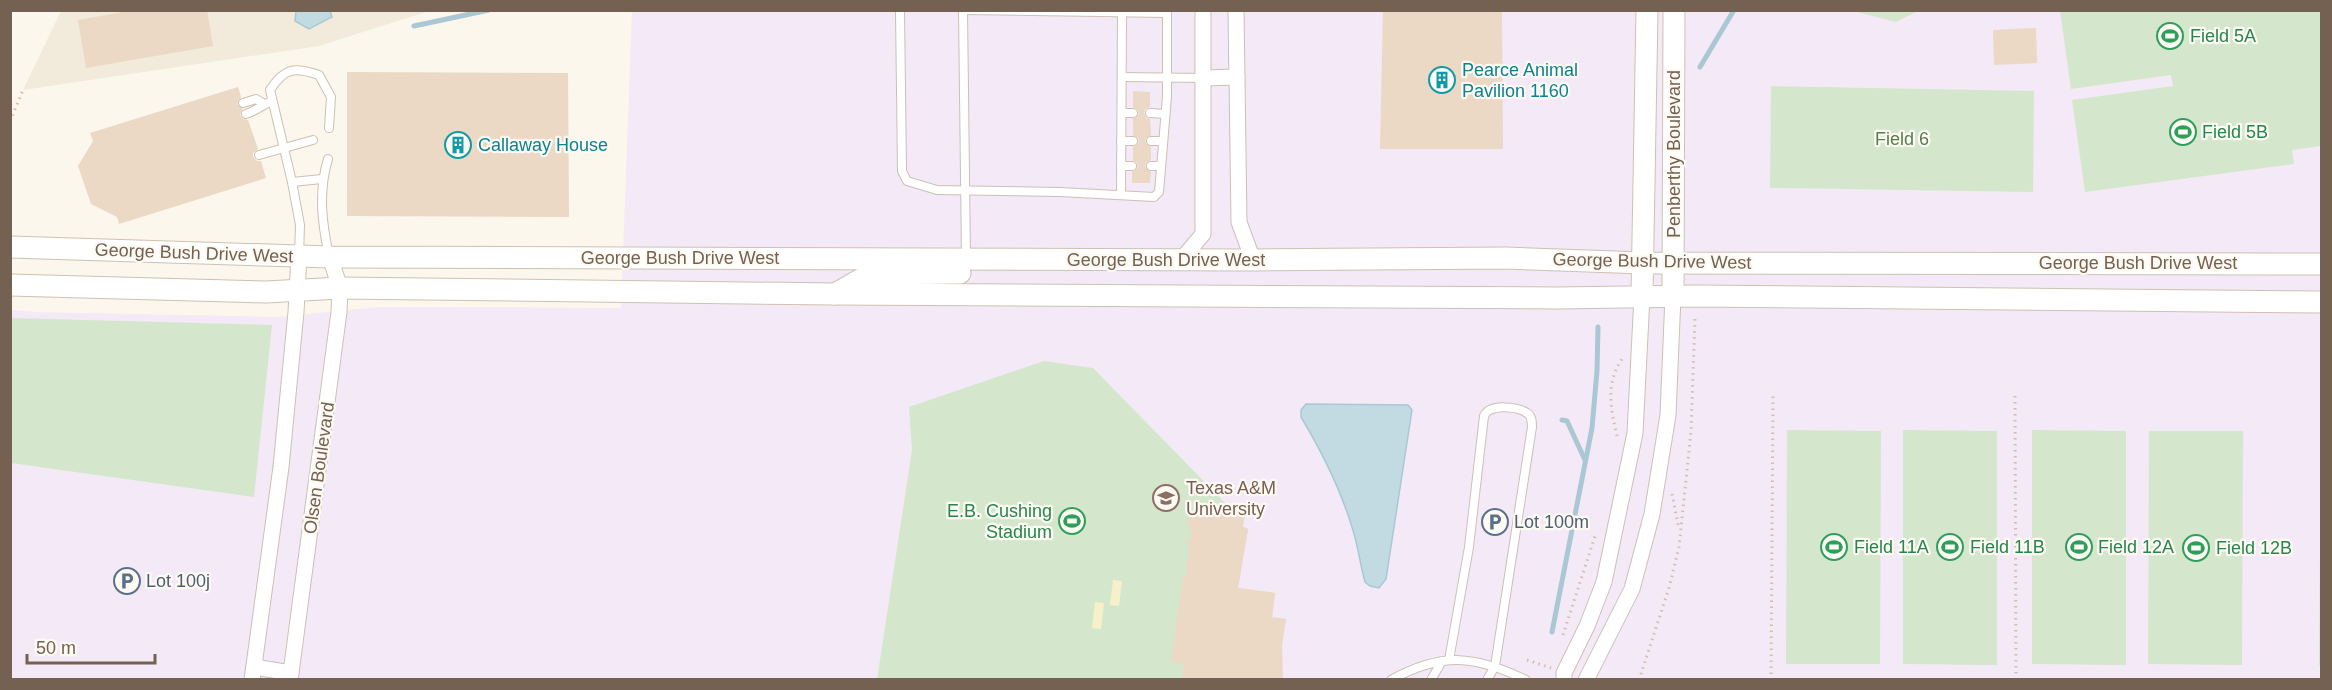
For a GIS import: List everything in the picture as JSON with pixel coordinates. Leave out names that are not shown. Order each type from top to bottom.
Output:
[{"type":"main road","name":"Penberthy Boulevard","points":[[1642,296],[1647,10]]},
{"type":"main road","name":"Penberthy Boulevard","points":[[1673,296],[1674,10]]},
{"type":"main road","name":"George Bush Drive West","points":[[10,247],[330,257],[1181,260],[1506,258],[1644,263],[2322,264]]},
{"type":"main road","points":[[834,294],[870,274],[960,273],[964,271],[966,259]]},
{"type":"main road","name":"George Bush Drive West","points":[[10,285],[298,291],[340,288],[834,294],[1545,298],[1673,296],[2322,302]]},
{"type":"street","points":[[1181,260],[1203,234],[1203,10]]},
{"type":"street","points":[[1236,10],[1239,222],[1253,260]]},
{"type":"street","points":[[1203,78],[1237,77]]},
{"type":"street","name":"Olsen Boulevard","points":[[253,673],[281,467],[298,291],[299,256]]},
{"type":"street","name":"Olsen Boulevard","points":[[291,676],[339,312],[340,288],[330,257]]},
{"type":"street","name":"Penberthy Boulevard","points":[[1560,675],[1564,673],[1587,626],[1604,582],[1635,433],[1642,296]]},
{"type":"street","name":"Penberthy Boulevard","points":[[1586,680],[1632,589],[1652,514],[1668,415],[1673,296]]},
{"type":"street","points":[[253,673],[291,676]]},
{"type":"lane","points":[[900,10],[902,171],[907,181],[936,190],[965,190],[1154,197],[1159,192],[1165,114],[1167,12],[964,10],[965,190],[966,259]]},
{"type":"lane","points":[[1120,195],[1122,13]]},
{"type":"lane","points":[[299,256],[300,225],[285,146],[268,102],[270,90],[280,75],[300,69],[319,75],[331,97],[329,128]]},
{"type":"lane","points":[[1122,77],[1203,78]]},
{"type":"lane","points":[[243,103],[256,99],[268,102]]},
{"type":"lane","points":[[246,114],[258,110],[268,102]]},
{"type":"lane","points":[[1122,112],[1133,113]]},
{"type":"lane","points":[[1150,113],[1165,114]]},
{"type":"lane","points":[[259,155],[313,140]]},
{"type":"lane","points":[[1121,141],[1133,141]]},
{"type":"lane","points":[[1151,141],[1163,141]]},
{"type":"lane","points":[[328,159],[322,179],[323,230],[330,257]]},
{"type":"lane","points":[[1121,166],[1132,166]]},
{"type":"lane","points":[[1151,166],[1161,166]]},
{"type":"lane","points":[[292,182],[322,179]]},
{"type":"lane","points":[[1431,680],[1446,660],[1469,547],[1484,416],[1489,409],[1498,407],[1527,413],[1532,420],[1532,427],[1495,666],[1487,680]]},
{"type":"lane","points":[[1391,680],[1409,670],[1446,660],[1472,660],[1495,666],[1526,680]]},
{"type":"path","points":[[10,121],[23,90]]},
{"type":"path","points":[[1639,680],[1679,547],[1691,432],[1695,318]]},
{"type":"path","points":[[1617,439],[1610,409],[1610,394],[1612,378],[1623,358]]},
{"type":"path","points":[[1771,680],[1773,396]]},
{"type":"path","points":[[2015,396],[2016,680]]},
{"type":"path","points":[[1563,637],[1598,528]]},
{"type":"path","points":[[1527,660],[1550,668],[1560,675]]},
{"type":"path","points":[[1547,675],[1550,668]]},
{"type":"shaded area","points":[[61,11],[429,11],[319,46],[23,90]]},
{"type":"shaded area","name":"Texas A&M University","points":[[632,11],[2321,11],[2321,679],[11,679],[10,310],[278,317],[379,307],[621,308]]},
{"type":"green space","points":[[1853,11],[1918,11],[1896,22]]},
{"type":"green space","points":[[2060,11],[2321,11],[2321,146],[2292,150],[2294,164],[2085,192],[2072,100],[2173,86],[2171,75],[2071,89]]},
{"type":"green space","name":"Field 6","points":[[1771,86],[2034,91],[2033,192],[1770,188]]},
{"type":"green space","points":[[11,318],[272,325],[254,497],[11,463]]},
{"type":"green space","name":"E.B. Cushing Stadium","points":[[1044,361],[1093,368],[1235,513],[1243,527],[1248,529],[1238,588],[1275,593],[1272,617],[1286,619],[1277,679],[877,680],[912,450],[909,407]]},
{"type":"green space","name":"Field 11A","points":[[1787,430],[1881,431],[1880,664],[1786,664]]},
{"type":"green space","name":"Field 11B","points":[[1903,430],[1997,431],[1997,665],[1903,664]]},
{"type":"green space","name":"Field 12A","points":[[2032,430],[2126,431],[2126,665],[2032,664]]},
{"type":"green space","points":[[2321,430],[2321,665],[2319,665]]},
{"type":"green space","name":"Field 12B","points":[[2149,431],[2243,431],[2242,665],[2148,664]]},
{"type":"sand","points":[[1113,580],[1122,581],[1119,606],[1110,605]]},
{"type":"sand","points":[[1095,602],[1104,603],[1101,629],[1092,628]]},
{"type":"water","points":[[296,11],[330,11],[332,17],[309,29],[295,21]]},
{"type":"water","points":[[1306,404],[1408,405],[1412,410],[1386,579],[1379,588],[1365,582],[1354,534],[1342,498],[1301,417],[1301,410]]},
{"type":"building","points":[[135,10],[207,10],[213,46],[86,68],[78,20]]},
{"type":"building","name":"Pearce Animal Pavilion 1160","points":[[1383,10],[1502,10],[1503,149],[1380,149]]},
{"type":"building","points":[[2036,28],[2037,63],[1994,65],[1993,30]]},
{"type":"building","name":"Callaway House","points":[[347,72],[568,73],[569,217],[347,216]]},
{"type":"building","points":[[238,87],[241,97],[237,104],[243,109],[240,115],[243,119],[248,120],[258,149],[253,153],[253,157],[261,161],[266,178],[119,224],[117,217],[91,204],[78,166],[93,141],[90,133]]},
{"type":"building","points":[[1133,91],[1150,92],[1150,107],[1145,109],[1144,113],[1146,118],[1150,119],[1151,135],[1146,138],[1145,142],[1151,147],[1151,160],[1146,163],[1145,167],[1151,172],[1150,183],[1132,183],[1132,172],[1138,167],[1133,160],[1133,147],[1139,142],[1138,138],[1133,135],[1133,119],[1139,114],[1138,110],[1133,107]]},
{"type":"building","points":[[1221,511],[1245,514],[1243,527],[1248,529],[1238,588],[1275,593],[1272,618],[1286,619],[1282,643],[1283,680],[1182,680],[1184,664],[1171,661],[1183,576],[1187,577],[1187,557],[1189,557],[1187,538],[1192,538],[1187,519]]},
{"type":"waterway","points":[[414,26],[489,10]]},
{"type":"waterway","points":[[1700,67],[1734,10]]},
{"type":"waterway","points":[[1552,632],[1592,428],[1598,327]]},
{"type":"waterway","points":[[1562,420],[1567,421],[1585,460]]},
{"type":"place","name":"Field 5A","points":[[2170,36]]},
{"type":"place","name":"Pearce Animal Pavilion 1160","points":[[1442,80]]},
{"type":"place","name":"Field 5B","points":[[2183,132]]},
{"type":"place","name":"Callaway House","points":[[458,145]]},
{"type":"place","name":"Texas A&M University","points":[[1166,498]]},
{"type":"place","name":"E.B. Cushing Stadium","points":[[1072,521]]},
{"type":"place","name":"Lot 100m","points":[[1495,522]]},
{"type":"place","name":"Field 11A","points":[[1834,547]]},
{"type":"place","name":"Field 11B","points":[[1950,547]]},
{"type":"place","name":"Field 12A","points":[[2079,547]]},
{"type":"place","name":"Field 12B","points":[[2196,548]]},
{"type":"place","name":"Lot 100j","points":[[127,581]]}]
